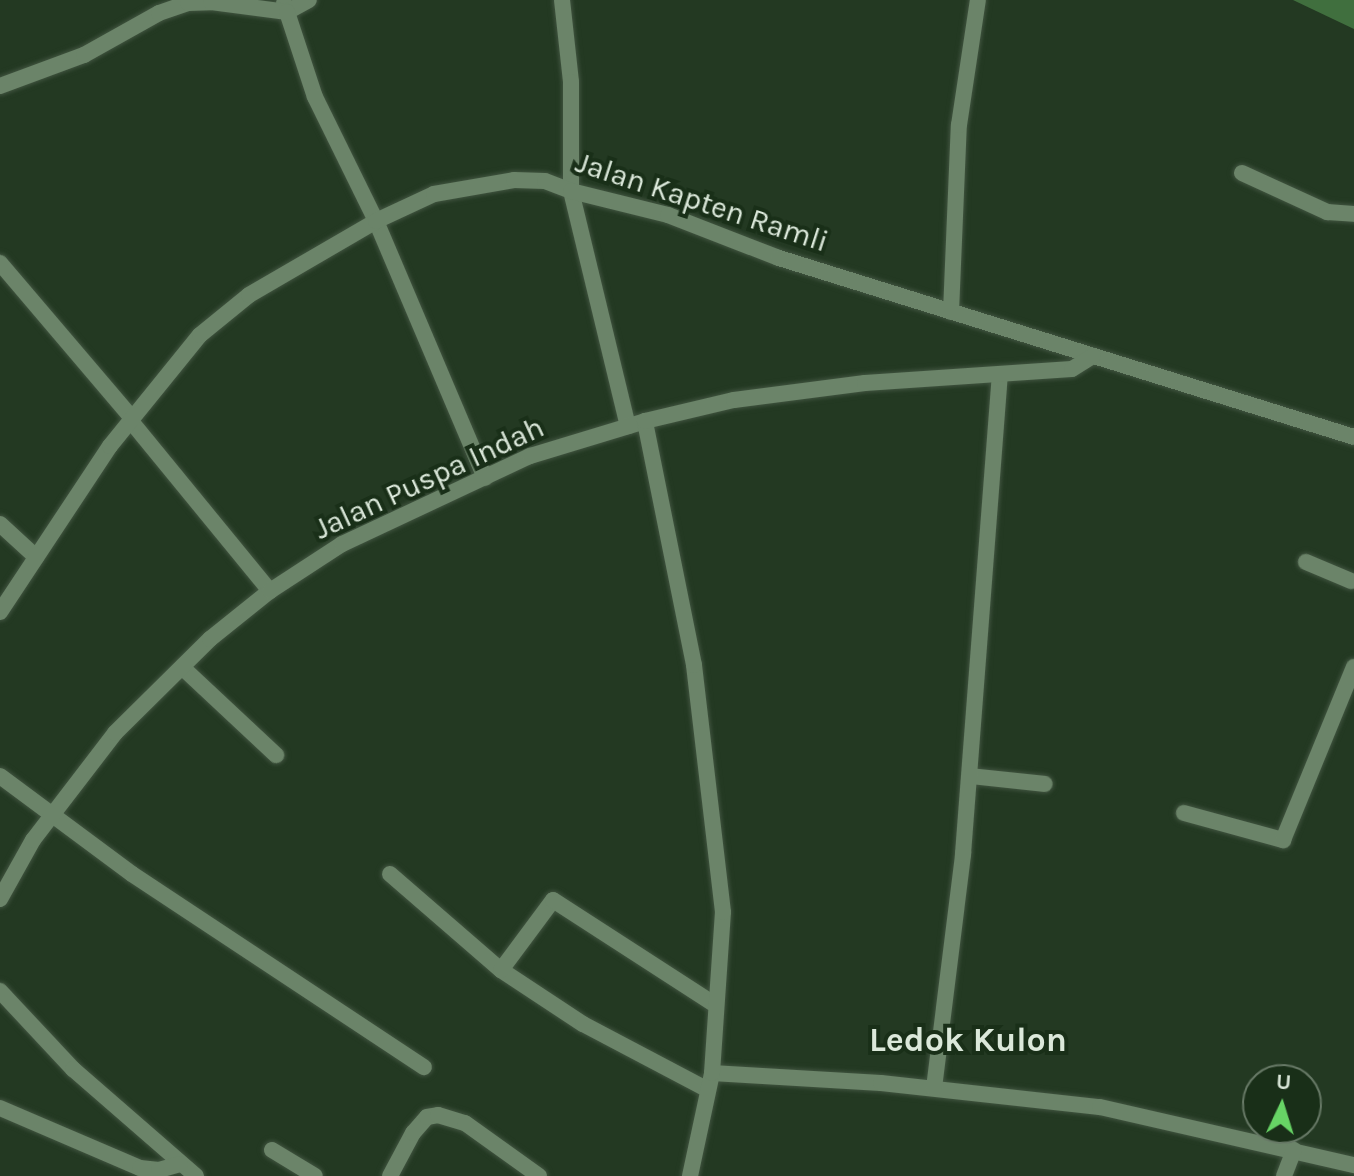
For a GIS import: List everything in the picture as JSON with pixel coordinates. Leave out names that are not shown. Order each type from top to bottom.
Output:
[{"type":"street","points":[[0,86],[84,55],[159,13],[188,3],[285,6],[309,0]]},
{"type":"street","points":[[562,0],[571,82],[571,191],[628,426]]},
{"type":"street","points":[[951,312],[959,125],[978,0]]},
{"type":"street","points":[[285,6],[315,97],[376,221],[485,478]]},
{"type":"street","points":[[1242,173],[1327,212],[1354,214]]},
{"type":"street","name":"Jalan Kapten Ramli","points":[[0,612],[131,419],[200,335],[249,295],[376,221],[434,194],[514,180],[545,181],[571,191],[668,215],[779,258],[1354,437]]},
{"type":"street","points":[[0,263],[270,591]]},
{"type":"street","name":"Jalan Puspa Indah","points":[[0,899],[33,840],[115,733],[210,639],[270,591],[342,544],[530,456],[645,421],[734,400],[865,383],[1072,369],[1093,356]]},
{"type":"street","points":[[934,1088],[970,776],[1000,375]]},
{"type":"street","points":[[645,421],[685,613],[703,726],[723,912],[712,1073],[690,1176]]},
{"type":"street","points":[[0,524],[36,557]]},
{"type":"street","points":[[1306,562],[1353,580]]},
{"type":"street","points":[[182,667],[276,755]]},
{"type":"street","points":[[1184,813],[1283,840],[1354,667]]},
{"type":"street","points":[[0,776],[132,874],[424,1067]]},
{"type":"street","points":[[970,776],[1045,784]]},
{"type":"street","points":[[390,874],[501,970],[583,1024],[708,1090]]},
{"type":"street","points":[[501,970],[553,900],[715,1005]]},
{"type":"street","points":[[0,991],[73,1069],[196,1176]]},
{"type":"street","points":[[712,1073],[748,1072],[934,1088],[1100,1107],[1354,1165]]},
{"type":"street","points":[[0,1108],[140,1168],[159,1170],[180,1164]]},
{"type":"street","points":[[390,1176],[413,1133],[427,1117],[438,1115],[465,1123],[539,1176]]},
{"type":"street","points":[[272,1150],[315,1176]]},
{"type":"street","points":[[1284,1176],[1294,1150]]},
{"type":"shaded area","points":[[1293,0],[1354,0],[1354,29]]},
{"type":"district","name":"Ledok Kulon","points":[[968,1041]]}]
